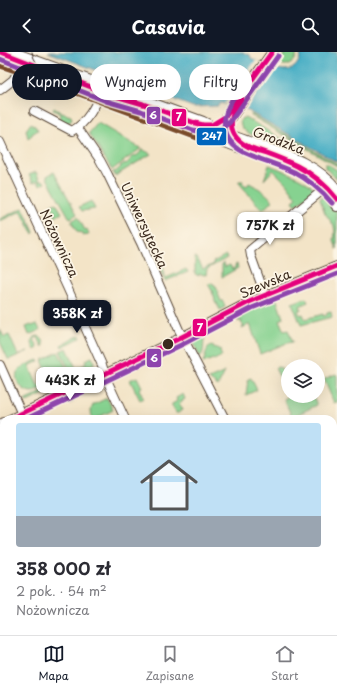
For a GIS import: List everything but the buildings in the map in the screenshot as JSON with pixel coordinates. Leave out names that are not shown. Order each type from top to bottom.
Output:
[{"type":"street","points":[[11,52],[25,58]]},
{"type":"street","points":[[216,133],[268,56]]},
{"type":"street","points":[[0,59],[25,58]]},
{"type":"street","points":[[0,90],[12,80],[25,58]]},
{"type":"street","name":"Grodzka","points":[[25,58],[52,66],[90,85]]},
{"type":"street","points":[[34,111],[75,130],[95,107],[98,100]]},
{"type":"street","name":"Grodzka","points":[[143,100],[203,122],[216,133],[303,173],[324,189],[337,206]]},
{"type":"street","name":"Uniwersytecka","points":[[75,130],[100,160],[108,175],[126,210],[183,336],[223,415]]},
{"type":"street","name":"Grodzka","points":[[216,133],[243,140],[302,162],[326,177],[337,190]]},
{"type":"street","name":"Nożownicza","points":[[0,142],[107,373],[124,415]]},
{"type":"street","points":[[265,295],[250,250],[324,189]]},
{"type":"street","name":"Szewska","points":[[24,415],[265,295],[337,266]]},
{"type":"street","points":[[0,364],[22,415]]},
{"type":"green space","points":[[286,52],[297,52],[293,62],[288,65],[278,63]]},
{"type":"green space","points":[[54,108],[71,116],[72,120],[68,123],[60,120],[61,114],[53,110]]},
{"type":"green space","points":[[251,114],[337,164],[337,166],[250,115]]},
{"type":"green space","points":[[245,117],[290,144],[293,144],[294,148],[292,150],[288,149],[248,133],[241,125],[241,119]]},
{"type":"green space","points":[[31,123],[38,130],[28,138],[26,130]]},
{"type":"green space","points":[[98,123],[140,149],[112,170],[89,133]]},
{"type":"green space","points":[[142,149],[151,154],[115,176],[114,171],[115,172],[125,163],[126,164],[135,155],[136,156],[141,152]]},
{"type":"green space","points":[[325,164],[337,170],[337,179],[325,168]]},
{"type":"green space","points":[[269,165],[304,181],[314,188],[313,192],[296,205],[293,201],[297,198],[286,183],[273,170],[264,180]]},
{"type":"green space","points":[[36,172],[40,181],[43,180],[45,183],[40,185],[38,181],[33,183],[29,175]]},
{"type":"green space","points":[[54,172],[77,214],[71,218],[69,217],[47,178],[47,176]]},
{"type":"green space","points":[[243,181],[242,183],[247,186],[249,183],[256,187],[273,201],[262,210],[238,182]]},
{"type":"green space","points":[[324,196],[333,206],[337,214],[337,249],[334,241],[334,226],[325,213],[320,199]]},
{"type":"green space","points":[[91,201],[95,209],[82,211],[79,207]]},
{"type":"green space","points":[[56,203],[62,213],[55,217],[54,215],[56,214],[51,205]]},
{"type":"green space","points":[[23,208],[34,232],[33,234],[21,211],[0,221],[0,219]]},
{"type":"green space","points":[[78,217],[85,230],[87,229],[89,234],[87,236],[83,236],[82,233],[77,232],[72,223],[72,221]]},
{"type":"green space","points":[[226,255],[227,258],[207,269],[206,275],[199,274],[199,276],[195,274],[195,257],[203,269],[214,264],[213,262]]},
{"type":"green space","points":[[224,263],[225,267],[230,265],[232,269],[235,268],[235,265],[237,264],[238,268],[222,277],[222,264]]},
{"type":"green space","points":[[163,265],[163,273],[166,278],[186,269],[188,272],[165,281],[159,267]]},
{"type":"green space","points":[[212,283],[215,285],[225,307],[220,310],[217,304],[218,303],[216,304],[214,299],[213,291],[208,284]]},
{"type":"green space","points":[[275,295],[283,318],[279,320],[284,331],[288,330],[293,342],[260,354],[250,324],[242,328],[244,326],[241,323],[242,321],[237,320],[246,312],[244,309]]},
{"type":"green space","points":[[306,298],[308,302],[300,306],[301,309],[298,311],[300,315],[303,314],[305,319],[323,314],[323,316],[327,315],[327,313],[331,312],[332,317],[301,325],[292,303]]},
{"type":"green space","points":[[37,324],[40,330],[29,335],[26,327]]},
{"type":"green space","points":[[0,329],[4,337],[9,335],[18,355],[28,351],[10,359],[8,359],[0,342]]},
{"type":"green space","points":[[207,329],[203,352],[200,357],[191,338]]},
{"type":"green space","points":[[80,335],[80,338],[62,347],[61,345]]},
{"type":"green space","points":[[39,336],[43,340],[44,346],[42,346],[38,337],[34,339],[38,348],[35,350],[32,339]]},
{"type":"green space","points":[[211,346],[221,350],[220,352],[222,356],[203,363],[208,347]]},
{"type":"green space","points":[[67,348],[76,368],[86,364],[85,360],[92,357],[94,362],[93,365],[77,372],[68,367],[60,351]]},
{"type":"green space","points":[[58,352],[66,367],[58,374],[48,375],[42,360]]},
{"type":"green space","points":[[37,360],[39,361],[29,366],[38,386],[48,382],[48,384],[47,386],[36,391],[27,391],[18,383],[17,372],[26,365]]},
{"type":"green space","points":[[275,368],[281,368],[281,380]]},
{"type":"green space","points":[[67,369],[75,373],[61,380],[59,375]]},
{"type":"green space","points":[[91,370],[90,372],[61,386],[59,385],[60,384]]},
{"type":"green space","points":[[225,372],[218,386],[209,379]]},
{"type":"green space","points":[[336,374],[337,402],[334,403],[325,379]]},
{"type":"green space","points":[[137,377],[142,387],[139,389],[143,398],[140,400],[130,380]]},
{"type":"green space","points":[[251,378],[257,390],[246,395],[248,379]]},
{"type":"green space","points":[[53,388],[52,390],[27,402],[25,401],[26,400]]},
{"type":"green space","points":[[183,394],[185,399],[179,403],[183,410],[176,413],[172,404],[177,401],[176,398]]},
{"type":"green space","points":[[107,398],[113,410],[103,415],[92,415],[91,410],[93,405]]},
{"type":"green space","points":[[286,403],[316,403],[317,405],[296,415],[291,415]]},
{"type":"water","points":[[48,52],[241,52],[250,55],[251,58],[266,65],[281,70],[288,70],[294,67],[301,52],[337,52],[337,162],[245,109],[220,103],[218,106],[193,107],[175,100],[181,100],[181,64],[90,64],[90,68]]},
{"type":"pier","points":[[256,60],[274,68],[252,100],[252,66]]},
{"type":"pier","points":[[227,100],[252,100],[244,111],[224,104]]},
{"type":"tram line","points":[[32,52],[38,64]]},
{"type":"tram line","points":[[195,123],[249,147]]},
{"type":"transit line","name":"7","points":[[1,52],[109,94],[203,125],[212,125],[225,117],[272,52]]},
{"type":"transit line","name":"247","points":[[0,59],[38,71],[213,137],[273,52]]},
{"type":"transit line","name":"6","points":[[0,59],[106,101],[141,111],[193,130],[213,132],[230,122],[278,56]]},
{"type":"transit line","points":[[0,66],[213,144],[219,141],[279,56]]},
{"type":"transit line","name":"6","points":[[232,100],[227,110],[224,124],[228,138],[233,144],[245,153],[286,168],[305,178],[332,203]]},
{"type":"transit line","name":"7","points":[[240,100],[232,119],[233,132],[236,137],[249,147],[282,159],[303,169],[319,180],[337,199]]},
{"type":"transit line","name":"7","points":[[18,415],[178,339],[249,302],[337,266]]},
{"type":"transit line","name":"6","points":[[34,415],[181,345],[252,308],[337,274]]}]
